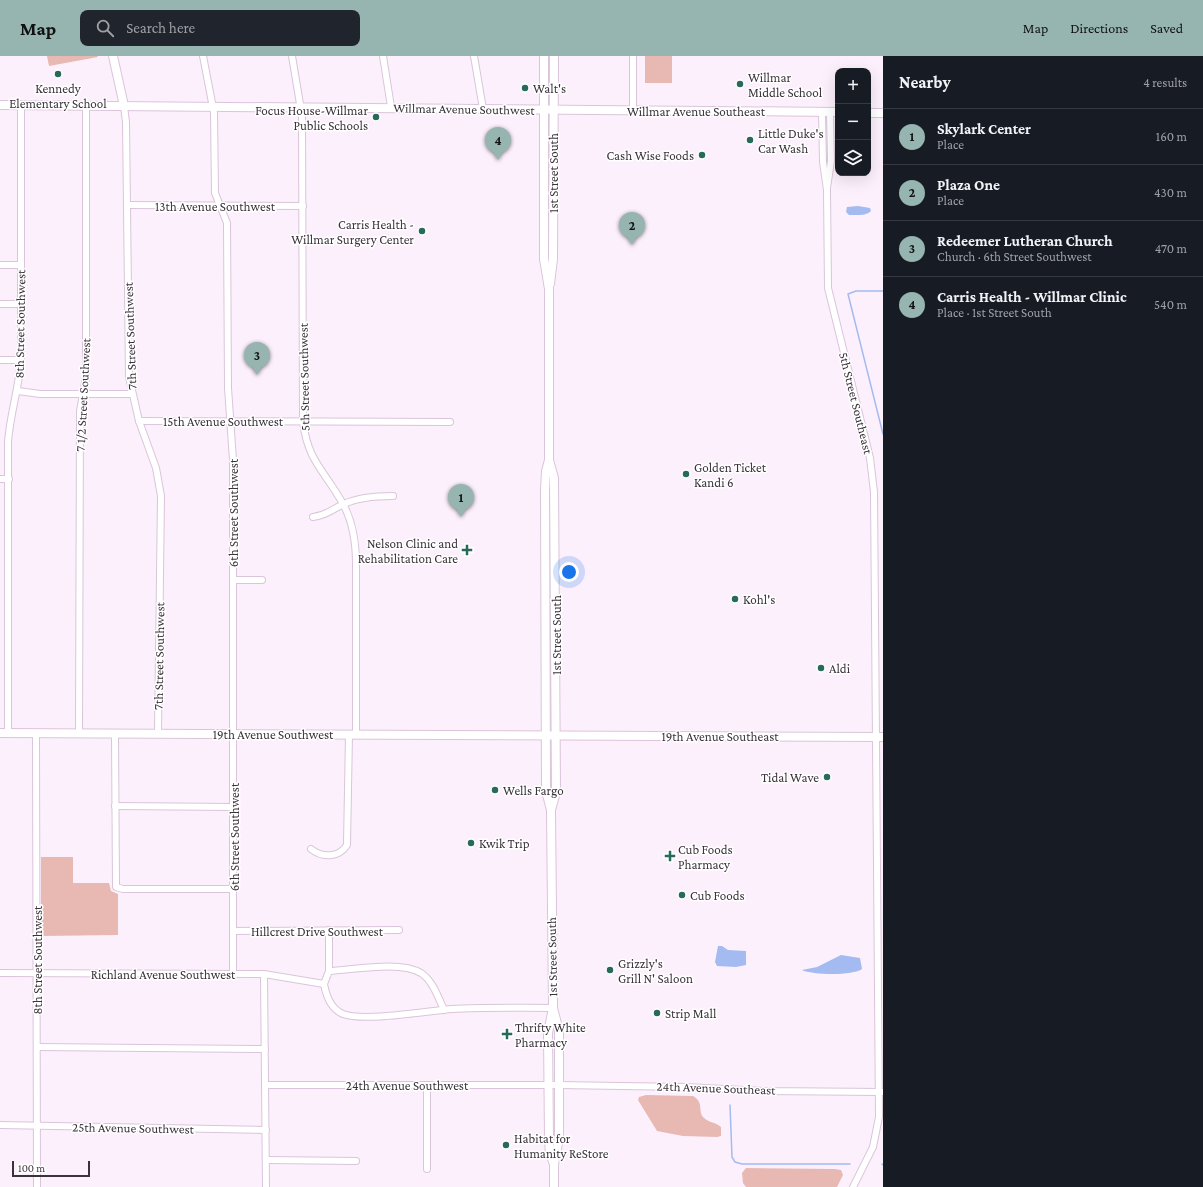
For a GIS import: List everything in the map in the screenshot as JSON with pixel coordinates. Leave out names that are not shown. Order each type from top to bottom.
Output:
[{"type":"main road","name":"7th Street Southwest","points":[[113,56],[124,106]]},
{"type":"main road","name":"1st Street South","points":[[544,56],[544,259],[549,289]]},
{"type":"main road","name":"1st Street South","points":[[554,56],[553,260],[549,289],[549,460],[546,471],[545,490],[546,791],[551,810],[553,1008],[548,1033],[549,1145],[554,1164]]},
{"type":"main road","name":"Willmar Avenue Southwest","points":[[0,106],[86,105],[391,107],[553,110]]},
{"type":"main road","name":"Willmar Avenue Southeast","points":[[553,110],[830,112]]},
{"type":"main road","points":[[871,113],[883,113]]},
{"type":"main road","name":"1st Street South","points":[[549,460],[554,478],[556,735],[556,792],[551,810]]},
{"type":"main road","name":"19th Avenue Southwest","points":[[4,733],[546,735]]},
{"type":"main road","name":"19th Avenue Southeast","points":[[546,735],[879,737]]},
{"type":"main road","name":"1st Street South","points":[[553,1008],[559,1032],[559,1138],[554,1164],[554,1187]]},
{"type":"street","name":"6th Street Southwest","points":[[203,56],[213,107],[214,188],[216,197],[227,223],[228,388],[233,460],[234,580],[233,974]]},
{"type":"street","name":"5th Street Southwest","points":[[292,56],[301,107],[303,206],[303,422],[307,444],[312,457],[343,504],[351,525],[356,552],[353,735],[347,845],[342,852],[331,855],[321,856],[311,850]]},
{"type":"street","points":[[383,56],[391,107]]},
{"type":"street","points":[[474,56],[483,109]]},
{"type":"street","points":[[632,111],[633,56]]},
{"type":"street","name":"7 1/2 Street Southwest","points":[[79,733],[80,411],[86,370],[86,105]]},
{"type":"street","name":"8th Street Southwest","points":[[4,733],[10,426],[18,391],[22,360],[21,106]]},
{"type":"street","name":"7th Street Southwest","points":[[124,106],[126,122],[129,357],[132,394],[139,421],[156,468],[161,496],[158,734]]},
{"type":"street","name":"5th Street Southeast","points":[[830,112],[831,162],[827,190],[828,288],[868,447],[873,479],[879,737],[881,1092],[875,1142],[853,1187]]},
{"type":"street","name":"13th Avenue Southwest","points":[[127,205],[303,206]]},
{"type":"street","points":[[0,265],[21,265]]},
{"type":"street","points":[[0,304],[22,304]]},
{"type":"street","points":[[0,360],[22,360]]},
{"type":"street","points":[[18,391],[83,395],[132,394]]},
{"type":"street","name":"15th Avenue Southwest","points":[[139,421],[450,422]]},
{"type":"street","points":[[0,479],[9,479]]},
{"type":"street","points":[[313,517],[328,514],[343,504],[365,498],[393,496]]},
{"type":"street","points":[[234,580],[262,580]]},
{"type":"street","name":"8th Street Southwest","points":[[36,733],[37,1187]]},
{"type":"street","points":[[115,733],[115,882],[117,888],[123,890],[234,889]]},
{"type":"street","points":[[115,806],[234,807]]},
{"type":"street","points":[[329,930],[329,971],[324,984],[331,1004],[341,1013],[349,1015],[415,1013],[444,1010],[553,1008]]},
{"type":"street","name":"Hillcrest Drive Southwest","points":[[234,931],[399,930]]},
{"type":"street","points":[[329,971],[392,967],[414,970],[422,974],[429,981],[444,1010]]},
{"type":"street","name":"Richland Avenue Southwest","points":[[0,973],[264,974],[324,984]]},
{"type":"street","points":[[264,974],[266,1187]]},
{"type":"street","points":[[37,1047],[265,1049]]},
{"type":"street","name":"24th Avenue Southwest","points":[[265,1085],[549,1085]]},
{"type":"street","points":[[427,1085],[427,1169]]},
{"type":"street","name":"24th Avenue Southeast","points":[[549,1085],[686,1086],[758,1090],[881,1092]]},
{"type":"street","name":"25th Avenue Southwest","points":[[0,1125],[266,1130]]},
{"type":"street","points":[[266,1160],[356,1161]]},
{"type":"shaded area","points":[[47,56],[97,56],[98,57],[49,66]]},
{"type":"shaded area","points":[[645,56],[672,56],[672,83],[645,83]]},
{"type":"shaded area","points":[[41,857],[73,857],[73,883],[109,883],[111,891],[118,894],[118,935],[41,936]]},
{"type":"shaded area","points":[[646,1095],[693,1096],[700,1104],[702,1116],[708,1121],[721,1127],[721,1136],[683,1136],[657,1131],[638,1100],[639,1097]]},
{"type":"shaded area","points":[[746,1168],[835,1169],[841,1170],[843,1175],[837,1187],[746,1187],[743,1183],[742,1173]]},
{"type":"water","points":[[858,206],[870,208],[871,211],[867,214],[858,215],[849,215],[846,212],[847,207]]},
{"type":"water","points":[[718,946],[722,946],[728,950],[746,951],[746,965],[736,967],[717,966],[715,962]]},
{"type":"water","points":[[841,955],[860,958],[862,969],[842,974],[814,973],[802,970],[817,967]]},
{"type":"waterway","points":[[883,291],[856,291],[848,294],[883,434]]},
{"type":"waterway","points":[[730,1105],[732,1157],[735,1162],[742,1164],[850,1164]]},
{"type":"place","name":"Kennedy Elementary School","points":[[58,74]]},
{"type":"place","name":"Willmar Middle School","points":[[740,84]]},
{"type":"place","name":"Walt's","points":[[525,88]]},
{"type":"place","name":"Focus House-Willmar Public Schools","points":[[376,117]]},
{"type":"place","name":"Little Duke's Car Wash","points":[[750,140]]},
{"type":"place","name":"Cash Wise Foods","points":[[702,155]]},
{"type":"place","name":"Carris Health - Willmar Clinic","points":[[498,160]]},
{"type":"place","name":"Carris Health - Willmar Surgery Center","points":[[422,231]]},
{"type":"place","name":"Plaza One","points":[[632,245]]},
{"type":"place","name":"Redeemer Lutheran Church","points":[[257,375]]},
{"type":"place","name":"Golden Ticket Kandi 6","points":[[686,474]]},
{"type":"place","name":"Skylark Center","points":[[461,517]]},
{"type":"place","name":"Nelson Clinic and Rehabilitation Care","points":[[467,550]]},
{"type":"place","name":"Kohl's","points":[[735,599]]},
{"type":"place","name":"Aldi","points":[[821,668]]},
{"type":"place","name":"Tidal Wave","points":[[827,777]]},
{"type":"place","name":"Wells Fargo","points":[[495,790]]},
{"type":"place","name":"Kwik Trip","points":[[471,843]]},
{"type":"place","name":"Cub Foods Pharmacy","points":[[670,856]]},
{"type":"place","name":"Cub Foods","points":[[682,895]]},
{"type":"place","name":"Grizzly's Grill N' Saloon","points":[[610,970]]},
{"type":"place","name":"Strip Mall","points":[[657,1013]]},
{"type":"place","name":"Thrifty White Pharmacy","points":[[507,1034]]},
{"type":"place","name":"Habitat for Humanity ReStore","points":[[506,1145]]}]
